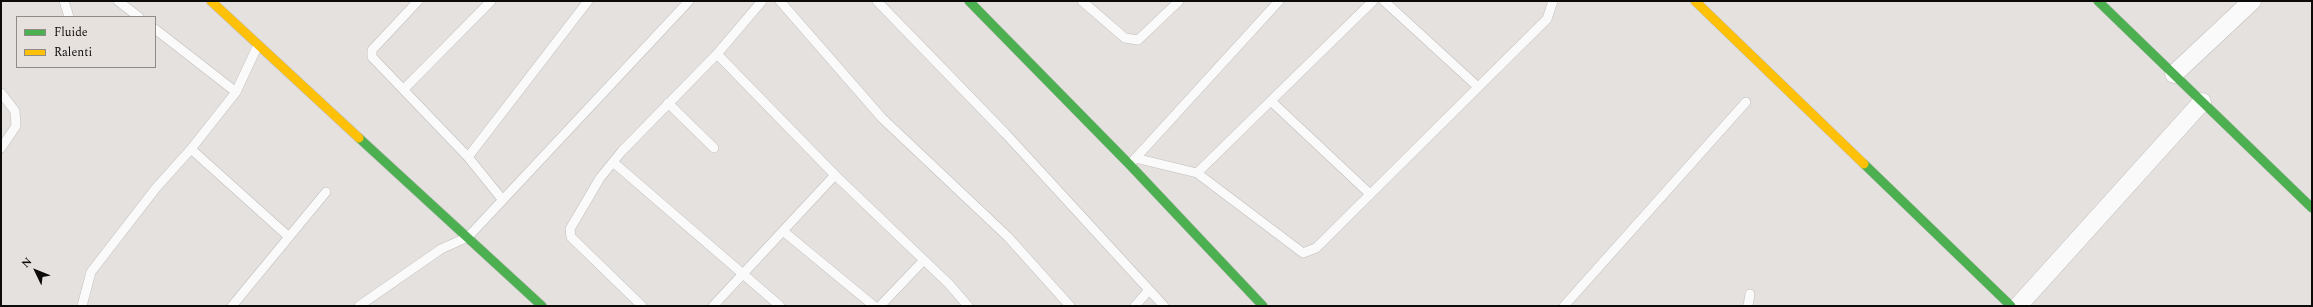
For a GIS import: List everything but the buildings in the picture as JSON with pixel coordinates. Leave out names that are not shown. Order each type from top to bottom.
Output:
[{"type":"street","points":[[210,1],[542,306]]},
{"type":"street","points":[[968,1],[1132,162],[1263,306]]},
{"type":"street","points":[[1695,1],[2011,306]]},
{"type":"street","points":[[2098,1],[2312,208]]},
{"type":"street","points":[[2174,74],[2252,1]]},
{"type":"street","points":[[2018,306],[2202,102]]},
{"type":"lane","points":[[64,1],[69,16]]},
{"type":"lane","points":[[118,1],[138,16]]},
{"type":"lane","points":[[418,1],[372,50],[374,62],[404,90],[468,156],[502,199]]},
{"type":"lane","points":[[404,90],[491,1]]},
{"type":"lane","points":[[468,156],[588,1]]},
{"type":"lane","points":[[358,306],[441,249],[468,237],[689,1]]},
{"type":"lane","points":[[642,306],[571,237],[570,229],[580,210],[613,162],[717,54],[762,1]]},
{"type":"lane","points":[[780,1],[882,118],[1008,237],[1070,306]]},
{"type":"lane","points":[[877,1],[1005,133],[1164,306]]},
{"type":"lane","points":[[1082,1],[1125,38],[1138,40],[1179,1]]},
{"type":"lane","points":[[1132,162],[1279,1]]},
{"type":"lane","points":[[1197,173],[1272,102],[1374,1]]},
{"type":"lane","points":[[1384,1],[1478,87]]},
{"type":"lane","points":[[1132,162],[1197,173],[1303,253],[1316,248],[1547,19],[1553,1]]},
{"type":"lane","points":[[156,30],[236,92]]},
{"type":"lane","points":[[82,306],[91,272],[156,188],[191,150],[236,92],[258,45]]},
{"type":"lane","points":[[717,54],[835,175],[949,284],[968,306]]},
{"type":"lane","points":[[1,93],[15,111],[16,126],[1,148]]},
{"type":"lane","points":[[1272,102],[1370,194]]},
{"type":"lane","points":[[1564,306],[1746,102]]},
{"type":"lane","points":[[668,104],[714,148]]},
{"type":"lane","points":[[191,150],[289,237]]},
{"type":"lane","points":[[613,162],[780,306]]},
{"type":"lane","points":[[713,306],[835,175]]},
{"type":"lane","points":[[232,306],[326,192]]},
{"type":"lane","points":[[783,231],[874,306]]},
{"type":"lane","points":[[880,306],[924,260]]},
{"type":"lane","points":[[1135,306],[1149,290]]},
{"type":"lane","points":[[1748,306],[1750,294]]},
{"type":"traffic: fast","points":[[969,1],[1130,165],[1263,306]]},
{"type":"traffic: fast","points":[[2098,1],[2312,208]]},
{"type":"traffic: fast","points":[[359,138],[542,306]]},
{"type":"traffic: fast","points":[[1864,164],[2011,306]]},
{"type":"traffic: slow","points":[[211,1],[359,138]]},
{"type":"traffic: slow","points":[[1695,1],[1864,164]]}]
